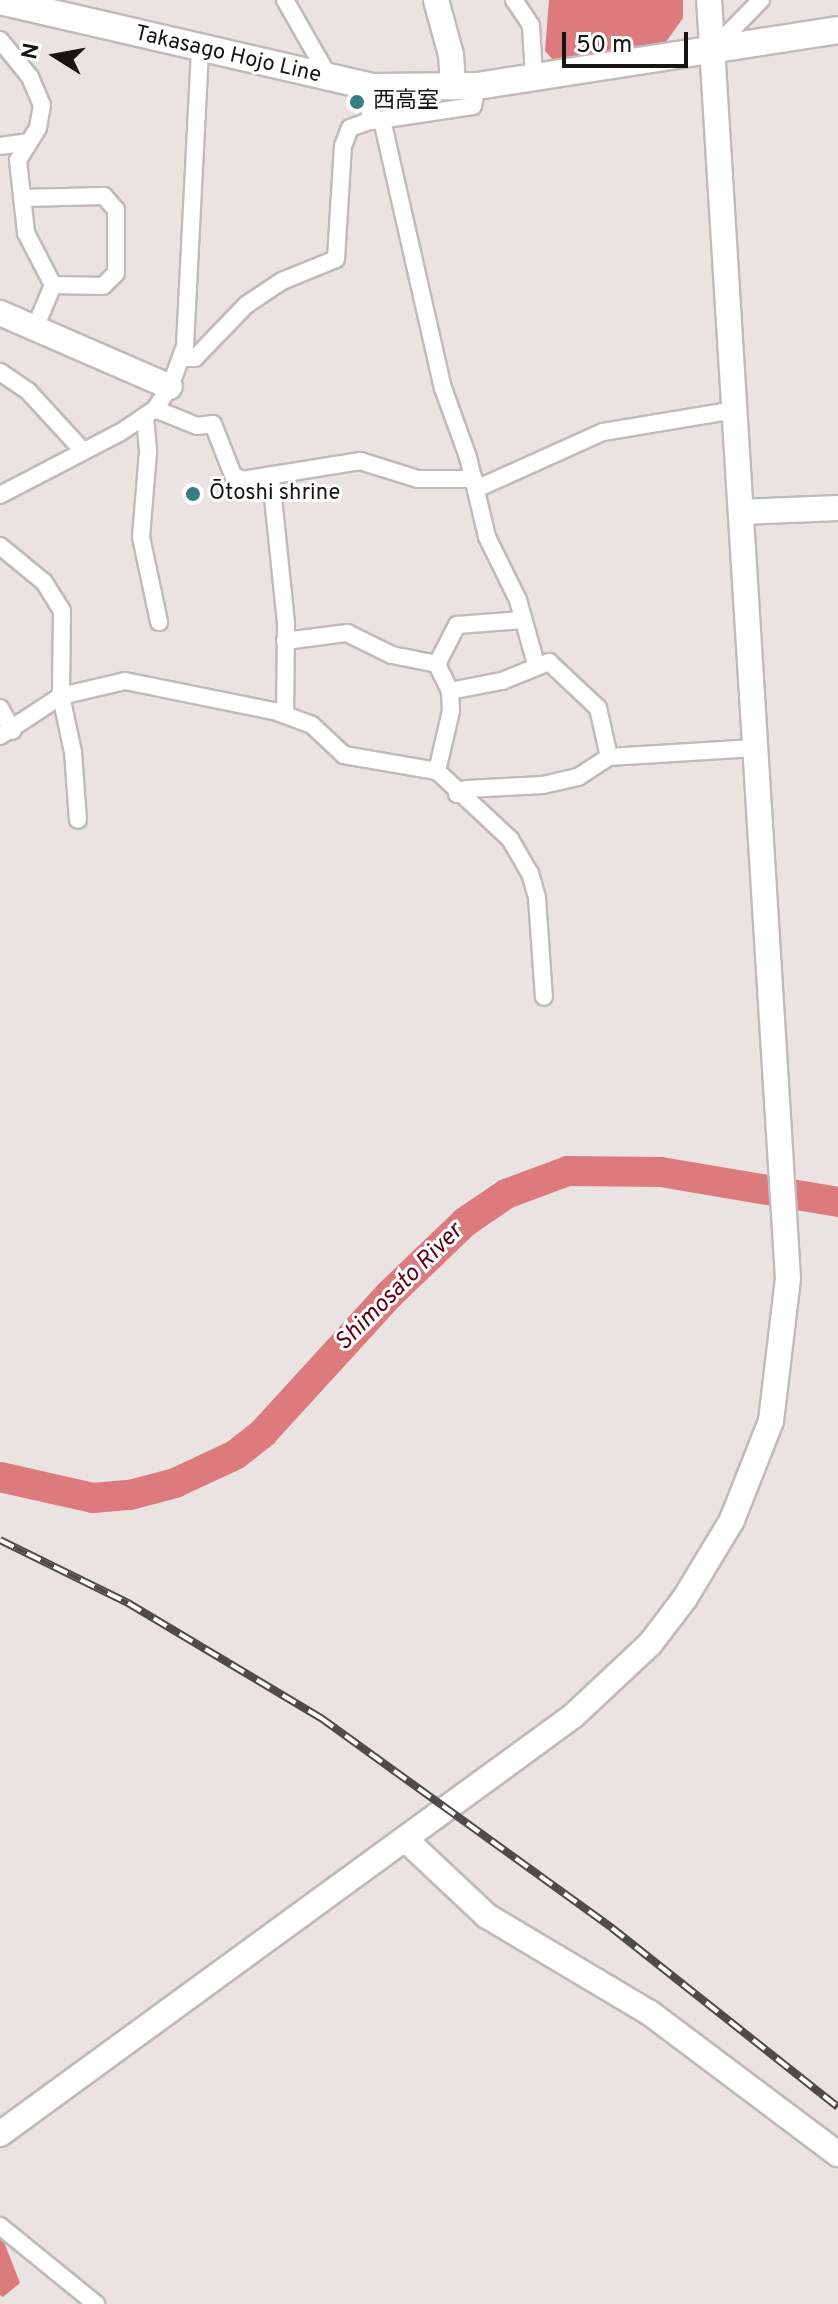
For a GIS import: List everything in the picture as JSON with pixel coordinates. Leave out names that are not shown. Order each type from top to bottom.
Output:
[{"type":"main road","name":"Takasago Hojo Line","points":[[0,1],[200,50],[373,87],[465,86],[711,52],[838,30]]},
{"type":"street","points":[[285,0],[330,79]]},
{"type":"street","points":[[181,358],[195,358],[246,305],[282,281],[336,259],[343,146],[350,128],[473,106],[436,0]]},
{"type":"street","points":[[514,0],[531,25],[534,77]]},
{"type":"street","points":[[0,2134],[573,1716],[650,1644],[706,1565],[732,1520],[771,1421],[788,1279],[709,0]]},
{"type":"street","points":[[711,52],[738,18],[761,0]]},
{"type":"street","points":[[0,40],[7,61],[40,92],[38,128],[18,160],[26,233],[53,285]]},
{"type":"street","points":[[0,495],[150,413],[170,387],[181,358],[200,50]]},
{"type":"street","points":[[373,87],[376,121],[443,388],[475,484],[487,537],[523,620],[536,664]]},
{"type":"street","points":[[0,146],[28,142]]},
{"type":"street","points":[[22,198],[104,196],[116,210],[116,273],[103,286],[53,285]]},
{"type":"street","points":[[35,328],[53,285]]},
{"type":"street","points":[[0,313],[170,387]]},
{"type":"street","points":[[0,372],[28,391],[83,451]]},
{"type":"street","points":[[150,413],[197,426],[213,424],[233,475],[242,480],[271,478],[360,461],[418,479],[475,484],[592,435],[734,410]]},
{"type":"street","points":[[150,413],[141,537],[159,622]]},
{"type":"street","points":[[271,478],[285,641],[285,715]]},
{"type":"street","points":[[741,512],[838,508]]},
{"type":"street","points":[[0,546],[57,596],[63,624],[61,696],[73,752],[78,820]]},
{"type":"street","points":[[437,771],[451,711],[450,691],[437,664],[454,626],[523,620]]},
{"type":"street","points":[[285,641],[347,633],[392,655],[437,664]]},
{"type":"street","points":[[450,691],[502,681],[536,664],[549,662],[598,708],[609,757]]},
{"type":"street","points":[[0,708],[7,733],[61,696],[125,681],[285,715],[312,725],[344,755],[437,771],[457,794],[510,839],[530,873],[537,898],[544,997]]},
{"type":"street","points":[[457,794],[466,789],[543,785],[578,777],[609,757],[755,748]]},
{"type":"street","points":[[405,1839],[487,1916],[650,2013],[838,2154]]},
{"type":"street","points":[[0,2226],[96,2304]]},
{"type":"shaded area","points":[[549,0],[683,0],[683,18],[666,42],[554,61],[545,51]]},
{"type":"shaded area","points":[[0,2232],[20,2283],[3,2297],[0,2295]]},
{"type":"waterway","name":"Shimosato River","points":[[0,1477],[93,1498],[130,1495],[175,1483],[235,1455],[263,1433],[390,1294],[465,1222],[506,1194],[568,1171],[661,1172],[838,1202]]},
{"type":"railway","points":[[0,1540],[128,1603],[321,1718],[612,1928],[838,2107]]},
{"type":"place","name":"西高室","points":[[357,102]]},
{"type":"place","name":"Ōtoshi shrine","points":[[193,494]]}]
